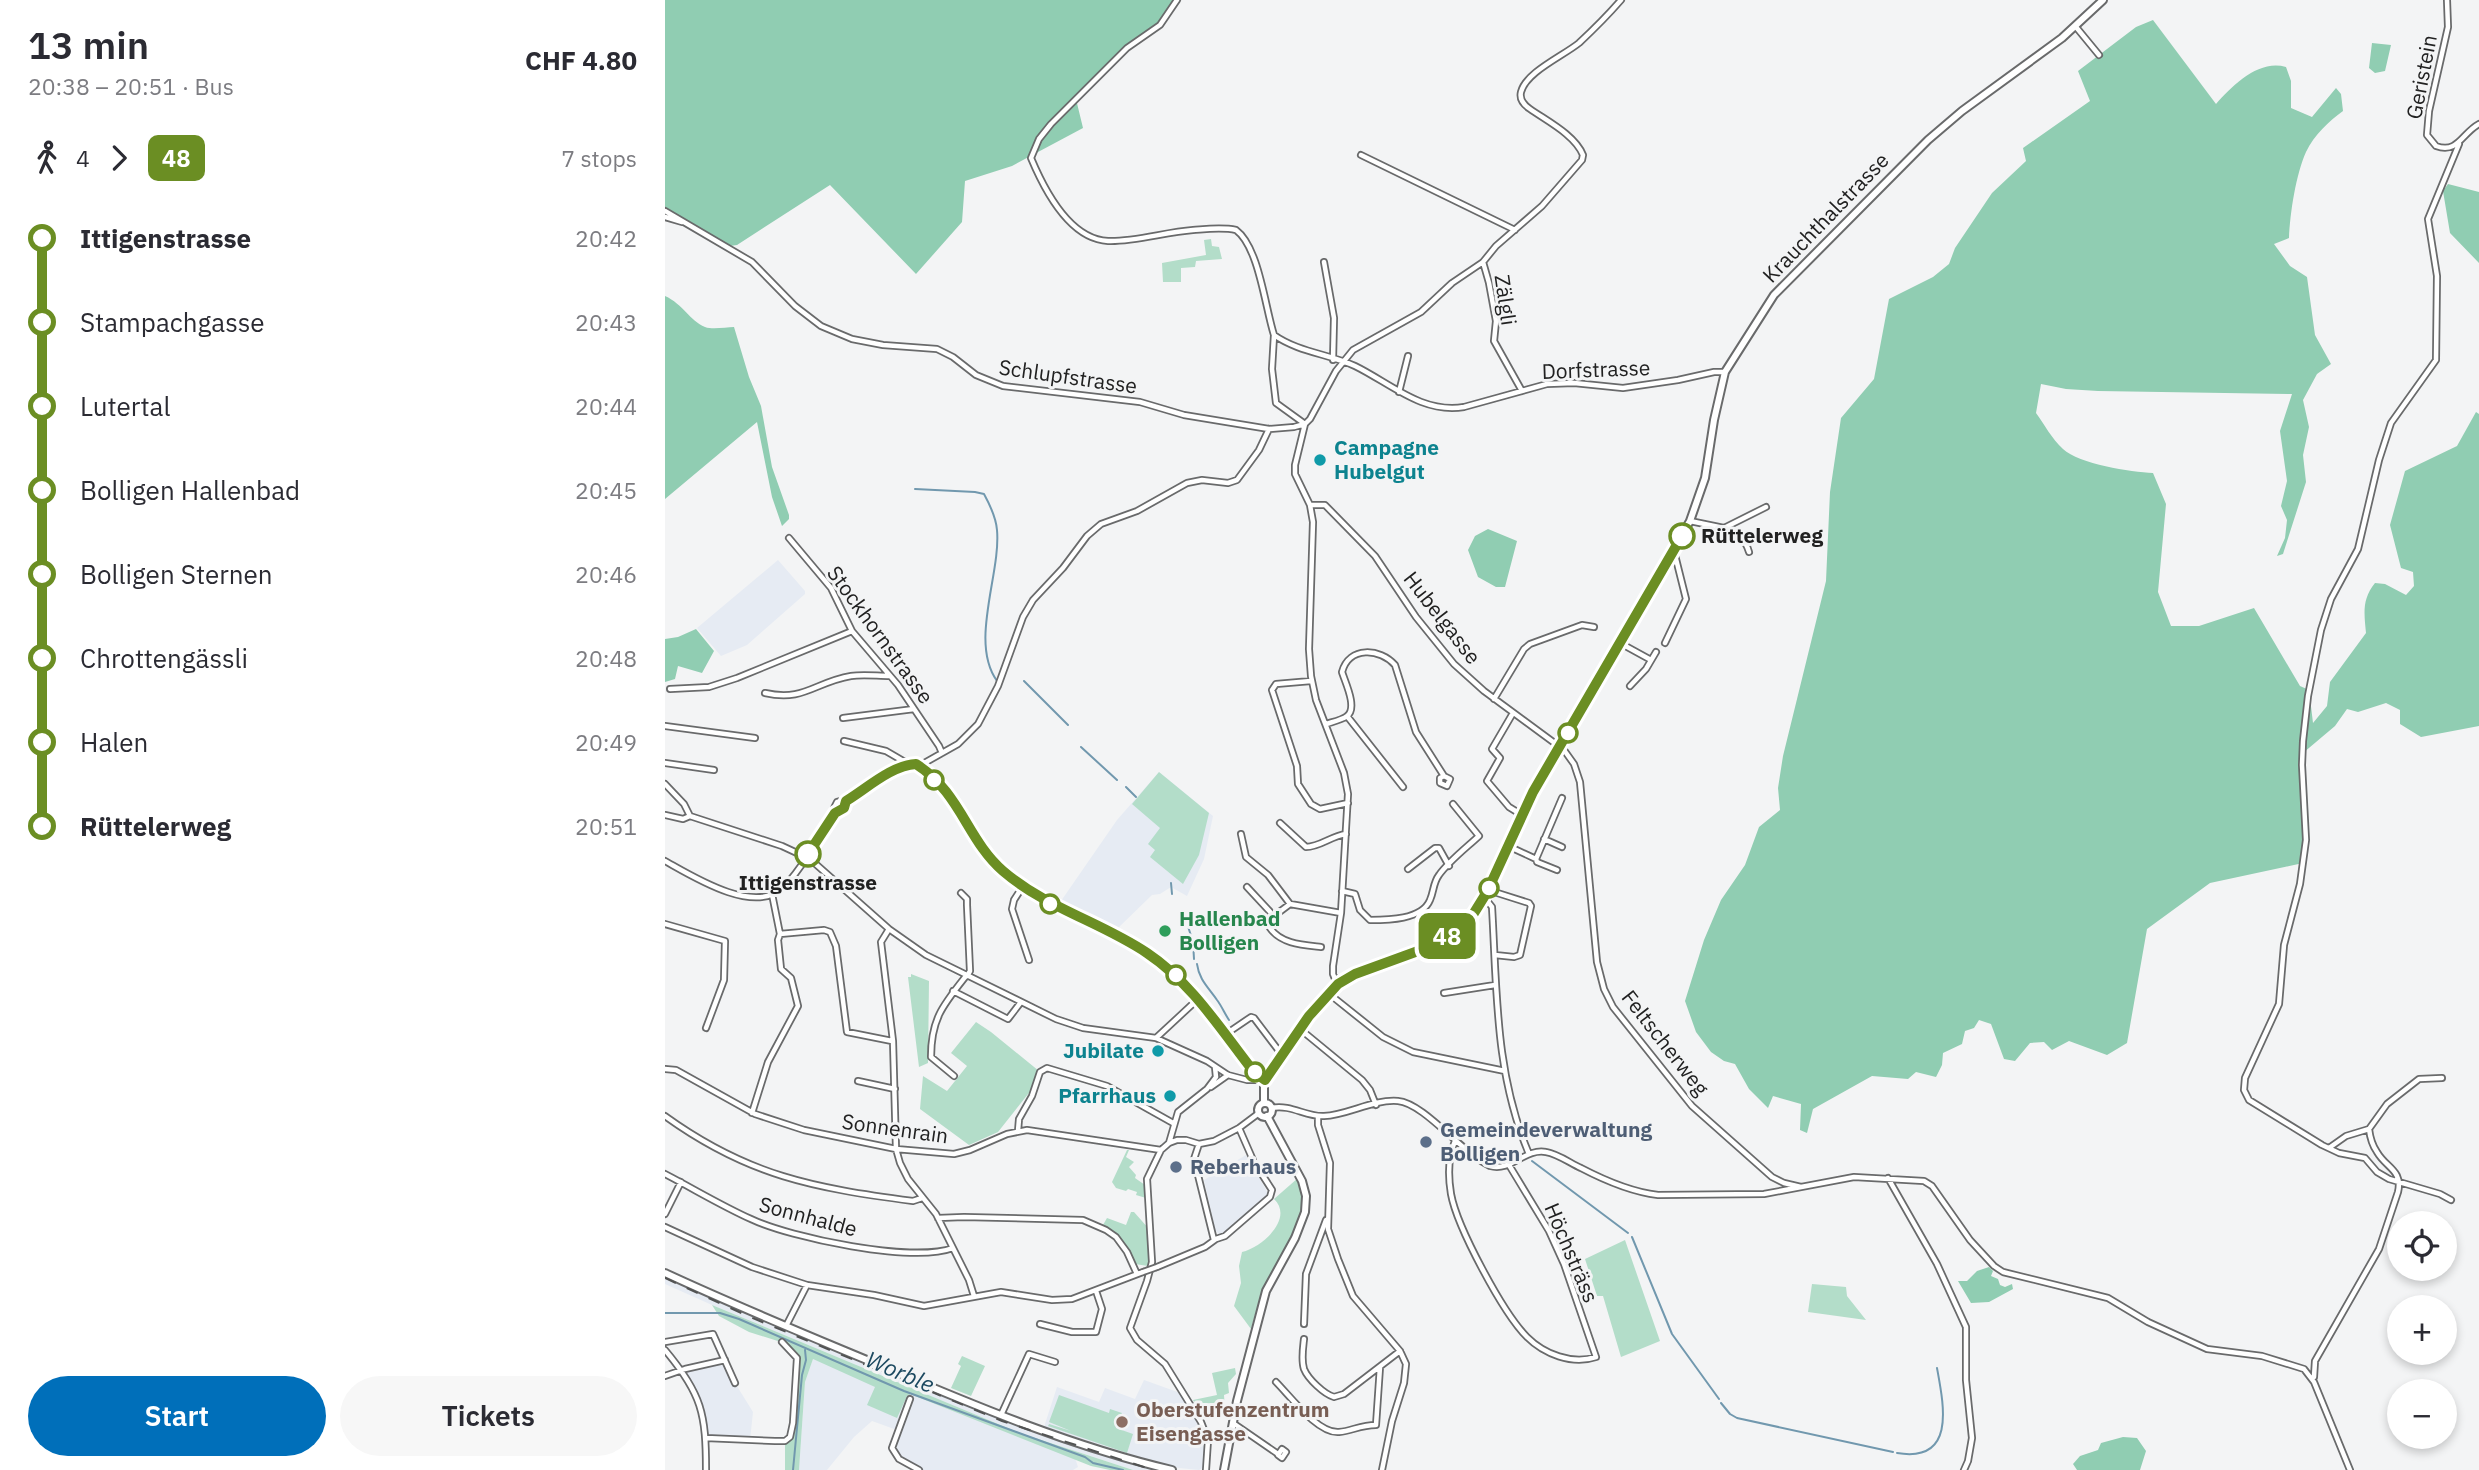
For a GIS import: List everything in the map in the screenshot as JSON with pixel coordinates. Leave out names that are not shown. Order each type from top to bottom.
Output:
[{"type":"main road","name":"Krauchthalstrasse","points":[[1265,1080],[1300,1029],[1338,984],[1355,974],[1429,947],[1448,936],[1469,918],[1484,897],[1522,815],[1559,747],[1690,521],[1705,478],[1725,372],[1781,287],[1898,168],[1962,111],[2076,27],[2103,0]]},
{"type":"main road","points":[[1224,1470],[1241,1382],[1266,1291],[1295,1238],[1305,1212],[1302,1181],[1259,1108],[1264,1103],[1265,1080]]},
{"type":"main road","points":[[1263,1115],[1271,1112],[1271,1108],[1264,1103]]},
{"type":"main road","points":[[665,1273],[786,1327],[1000,1415],[1172,1470]]},
{"type":"street","points":[[1177,0],[1160,25],[1129,46],[1051,124],[1039,139],[1031,158],[1046,189],[1066,218],[1079,230],[1093,237],[1108,241],[1169,231],[1230,229],[1239,232],[1255,265],[1274,335],[1272,369],[1276,403],[1305,424]]},
{"type":"street","points":[[1338,984],[1333,974],[1333,966],[1341,913],[1347,803],[1344,773],[1311,681],[1309,649],[1313,522],[1310,505],[1295,474],[1305,424],[1348,354],[1426,308],[1452,283],[1483,262],[1496,246],[1542,206],[1566,180],[1583,155],[1580,148],[1525,106],[1520,93],[1534,75],[1575,46],[1621,0]]},
{"type":"street","name":"Geristein","points":[[2444,149],[2432,143],[2426,129],[2448,27],[2447,0]]},
{"type":"street","points":[[2076,27],[2099,55]]},
{"type":"street","points":[[2451,1200],[2436,1192],[2400,1184],[2379,1174],[2362,1157],[2343,1154],[2329,1148],[2249,1100],[2244,1087],[2252,1060],[2279,1004],[2284,946],[2300,884],[2306,840],[2303,741],[2308,692],[2324,620],[2331,599],[2358,549],[2376,470],[2391,422],[2436,360],[2437,270],[2428,219],[2459,144],[2479,124]]},
{"type":"street","points":[[2452,160],[2444,149],[2459,144]]},
{"type":"street","points":[[1361,155],[1515,230]]},
{"type":"street","name":"Schlupfstrasse","points":[[665,211],[751,262],[795,306],[821,326],[852,339],[883,345],[937,349],[985,380],[1003,386],[1140,402],[1184,415],[1269,429],[1305,424]]},
{"type":"street","points":[[665,217],[683,222]]},
{"type":"street","points":[[1324,262],[1334,318],[1333,360]]},
{"type":"street","name":"Zälgli","points":[[1483,262],[1496,321],[1494,341],[1522,391]]},
{"type":"street","name":"Dorfstrasse","points":[[1274,335],[1298,347],[1355,366],[1399,392],[1423,402],[1450,408],[1562,383],[1623,388],[1725,372]]},
{"type":"street","points":[[1399,392],[1408,356]]},
{"type":"street","points":[[1508,394],[1514,380]]},
{"type":"street","points":[[844,741],[887,751],[910,765],[919,766],[965,738],[982,719],[998,686],[1023,617],[1033,600],[1063,568],[1087,536],[1101,524],[1137,512],[1187,483],[1202,480],[1228,483],[1237,480],[1259,450],[1269,429]]},
{"type":"street","name":"Hubelgasse","points":[[1310,505],[1325,505],[1366,547],[1448,658],[1494,699],[1559,747]]},
{"type":"street","points":[[1724,528],[1766,506]]},
{"type":"street","points":[[1690,521],[1724,528],[1743,538],[1749,552]]},
{"type":"street","name":"Stockhornstrasse","points":[[789,538],[834,593],[852,631],[891,676],[942,753]]},
{"type":"street","points":[[1665,643],[1686,599],[1674,551]]},
{"type":"street","points":[[1494,699],[1524,649],[1582,625],[1594,627]]},
{"type":"street","points":[[670,689],[709,687],[852,631]]},
{"type":"street","points":[[1620,643],[1651,660]]},
{"type":"street","points":[[1325,724],[1347,716],[1351,710],[1342,672],[1344,665],[1349,659],[1362,653],[1376,652],[1387,657],[1395,666],[1416,732],[1444,776]]},
{"type":"street","points":[[1630,686],[1641,676],[1656,652]]},
{"type":"street","points":[[765,693],[783,697],[797,695],[852,675],[891,676]]},
{"type":"street","points":[[1311,681],[1276,684],[1272,690],[1297,766],[1298,784],[1311,804],[1320,809],[1347,803]]},
{"type":"street","points":[[843,718],[915,709]]},
{"type":"street","points":[[1513,713],[1492,749],[1500,758],[1487,780],[1509,807],[1522,815]]},
{"type":"street","points":[[1347,716],[1403,787]]},
{"type":"street","points":[[665,726],[755,738]]},
{"type":"street","name":"Feltscherweg","points":[[1559,747],[1574,764],[1580,782],[1597,962],[1604,989],[1613,1007],[1692,1106],[1775,1179],[1802,1187]]},
{"type":"street","points":[[665,763],[714,770]]},
{"type":"street","points":[[665,861],[725,892],[745,896],[772,894],[785,885],[806,856],[835,813],[836,804],[846,801],[877,780],[910,765]]},
{"type":"street","points":[[919,766],[956,804],[991,860],[1050,904],[1145,952],[1176,975],[1198,999],[1254,1072],[1265,1080]]},
{"type":"street","points":[[665,784],[684,804],[690,816]]},
{"type":"street","points":[[1535,859],[1562,798]]},
{"type":"street","points":[[835,813],[843,809],[846,801]]},
{"type":"street","points":[[1342,891],[1355,894],[1360,910],[1370,920],[1409,916],[1426,907],[1431,899],[1432,886],[1440,873],[1479,836],[1453,804]]},
{"type":"street","points":[[665,815],[683,819],[690,816],[806,856],[889,929],[926,955],[1056,1019],[1083,1028],[1156,1038],[1228,1075],[1247,1080],[1265,1080]]},
{"type":"street","points":[[1280,823],[1306,848],[1346,834]]},
{"type":"street","points":[[1241,834],[1246,857],[1268,875],[1290,904],[1341,913]]},
{"type":"street","points":[[1544,839],[1562,847]]},
{"type":"street","points":[[1508,846],[1557,870]]},
{"type":"street","points":[[1408,869],[1435,848],[1439,848],[1449,866]]},
{"type":"street","points":[[1023,886],[1012,909],[1029,960]]},
{"type":"street","points":[[1247,887],[1274,916]]},
{"type":"street","points":[[1488,890],[1528,902],[1531,906],[1520,955],[1495,955]]},
{"type":"street","points":[[954,1076],[931,1057],[933,1027],[943,1005],[970,971],[967,899],[961,893]]},
{"type":"street","points":[[752,1113],[765,1070],[798,1006],[791,978],[781,969],[778,940],[780,934],[772,894]]},
{"type":"street","points":[[1484,897],[1492,907],[1500,1051],[1519,1131],[1529,1154]]},
{"type":"street","points":[[1290,904],[1274,916],[1270,928],[1272,932],[1295,944],[1321,947]]},
{"type":"street","points":[[665,924],[723,940],[725,944],[725,975],[706,1028]]},
{"type":"street","points":[[889,929],[881,942],[893,1041],[897,1149],[904,1171],[938,1218],[973,1288],[974,1296]]},
{"type":"street","points":[[780,934],[824,930],[830,932],[836,946],[847,1032],[893,1041]]},
{"type":"street","points":[[1444,993],[1495,985]]},
{"type":"street","points":[[953,991],[1008,1019],[1021,1002]]},
{"type":"street","points":[[1328,993],[1383,1037],[1413,1052],[1505,1071]]},
{"type":"street","points":[[1156,1038],[1198,999]]},
{"type":"street","points":[[1226,1034],[1251,1017],[1254,1018],[1282,1055]]},
{"type":"street","points":[[1300,1029],[1362,1080],[1376,1105]]},
{"type":"street","points":[[1018,1131],[1019,1119],[1032,1096],[1040,1072],[1047,1068],[1108,1086],[1173,1126],[1181,1139]]},
{"type":"street","points":[[1207,1089],[1216,1077],[1215,1068]]},
{"type":"street","name":"Sonnenrain","points":[[665,1069],[676,1070],[752,1113],[804,1129],[897,1149],[941,1154],[960,1153],[1018,1131],[1035,1130],[1161,1150]]},
{"type":"street","points":[[1169,1143],[1181,1109],[1228,1075]]},
{"type":"street","points":[[2329,1148],[2346,1136],[2369,1129],[2387,1104],[2419,1079],[2442,1078]]},
{"type":"street","points":[[858,1081],[895,1088]]},
{"type":"street","points":[[1271,1108],[1286,1106],[1318,1116],[1327,1116],[1393,1101],[1406,1102],[1486,1165],[1499,1168],[1529,1154],[1550,1153],[1602,1178],[1654,1195],[1758,1194],[1854,1177],[1921,1180],[1930,1184],[1970,1240],[2003,1272],[2108,1298],[2148,1322],[2207,1349],[2262,1356],[2301,1367],[2314,1381],[2350,1470]]},
{"type":"street","points":[[1206,1470],[1208,1440],[1202,1422],[1165,1364],[1137,1340],[1130,1328],[1151,1267],[1147,1183],[1161,1150],[1169,1143],[1181,1139],[1199,1144],[1218,1139],[1263,1115]]},
{"type":"street","points":[[665,1116],[705,1143],[740,1162],[768,1173],[850,1192],[913,1201],[923,1198]]},
{"type":"street","points":[[1318,1116],[1318,1125],[1330,1163],[1329,1235],[1350,1290],[1400,1351],[1406,1364],[1406,1375],[1392,1421],[1382,1470]]},
{"type":"street","points":[[1239,1128],[1254,1160]]},
{"type":"street","points":[[2314,1381],[2315,1361],[2379,1248],[2400,1184],[2395,1170],[2376,1151],[2369,1129]]},
{"type":"street","name":"Höchsträss","points":[[1455,1140],[1451,1152],[1449,1181],[1456,1215],[1515,1322],[1528,1338],[1556,1356],[1588,1360],[1596,1357],[1549,1231],[1509,1165]]},
{"type":"street","points":[[1199,1144],[1194,1158],[1214,1240]]},
{"type":"street","name":"Sonnhalde","points":[[665,1174],[753,1220],[780,1230],[897,1253],[935,1252],[953,1248]]},
{"type":"street","points":[[665,1227],[752,1267],[807,1285],[874,1295],[919,1306],[1005,1292],[1060,1300],[1077,1298],[1096,1291],[1205,1247],[1225,1236],[1270,1197],[1272,1190],[1263,1176]]},
{"type":"street","points":[[1888,1178],[1937,1264],[1966,1327],[1966,1380],[1972,1438],[1964,1470]]},
{"type":"street","points":[[665,1213],[681,1182]]},
{"type":"street","points":[[1304,1324],[1306,1274],[1328,1215]]},
{"type":"street","points":[[938,1218],[1083,1220],[1116,1237],[1140,1273]]},
{"type":"street","points":[[786,1327],[807,1285]]},
{"type":"street","points":[[1040,1324],[1072,1332],[1095,1332],[1102,1309],[1096,1291]]},
{"type":"street","points":[[665,1342],[711,1334],[735,1383]]},
{"type":"street","points":[[1304,1339],[1304,1369],[1330,1396],[1344,1394],[1400,1351]]},
{"type":"street","points":[[706,1438],[785,1441],[790,1437],[797,1358],[782,1342]]},
{"type":"street","points":[[665,1350],[682,1370],[704,1418],[705,1470]]},
{"type":"street","points":[[1000,1415],[1029,1354],[1055,1362]]},
{"type":"street","points":[[665,1376],[725,1360]]},
{"type":"street","points":[[2301,1367],[2315,1361]]},
{"type":"street","points":[[1276,1382],[1317,1424],[1327,1431],[1338,1432],[1363,1425],[1376,1425],[1380,1367]]},
{"type":"street","points":[[910,1399],[893,1448],[899,1459],[919,1470]]},
{"type":"street","points":[[1233,1423],[1278,1454]]},
{"type":"shaded area","points":[[778,560],[805,594],[747,645],[721,656],[697,628]]},
{"type":"shaded area","points":[[1159,772],[1213,816],[1204,859],[1187,896],[1171,887],[1160,894],[1152,895],[1117,929],[1061,901],[1117,820]]},
{"type":"shaded area","points":[[1246,1155],[1269,1195],[1224,1233],[1219,1234],[1215,1230],[1204,1180]]},
{"type":"shaded area","points":[[665,1276],[736,1309],[989,1414],[1160,1470],[1133,1470],[1020,1433],[712,1305],[665,1284]]},
{"type":"shaded area","points":[[813,1359],[1075,1458],[1078,1467],[1073,1470],[919,1470],[899,1459],[892,1448],[897,1430],[872,1421],[854,1437],[827,1470],[799,1470],[805,1382]]},
{"type":"shaded area","points":[[725,1360],[753,1412],[750,1440],[706,1438],[704,1418],[682,1370]]},
{"type":"shaded area","name":"Oberstufenzentrum Eisengasse","points":[[1144,1380],[1183,1394],[1204,1434],[1204,1467],[1199,1470],[1179,1468],[1044,1427],[1057,1387],[1099,1402],[1105,1388],[1135,1399]]},
{"type":"green space","points":[[665,0],[1175,0],[1165,18],[1152,30],[1127,45],[1075,95],[1083,128],[1012,166],[965,181],[962,222],[916,274],[830,185],[737,245],[723,247],[683,222],[682,218],[665,207]]},
{"type":"green space","points":[[2153,20],[2216,104],[2247,75],[2256,70],[2276,66],[2286,67],[2291,81],[2291,108],[2312,117],[2336,88],[2341,94],[2343,111],[2318,134],[2302,161],[2294,194],[2289,238],[2274,244],[2290,266],[2307,277],[2315,335],[2331,364],[2317,374],[2303,400],[2309,427],[2303,455],[2306,482],[2283,554],[2277,556],[2285,538],[2287,520],[2281,506],[2287,481],[2280,431],[2292,394],[2098,391],[2041,384],[2036,413],[2055,441],[2071,454],[2106,466],[2153,473],[2166,504],[2158,592],[2171,626],[2199,626],[2254,608],[2300,686],[2309,690],[2313,723],[2327,706],[2330,682],[2366,633],[2366,601],[2375,583],[2385,584],[2406,595],[2414,586],[2413,572],[2401,568],[2390,525],[2405,471],[2457,446],[2476,412],[2479,414],[2479,726],[2421,737],[2400,724],[2400,710],[2386,703],[2358,712],[2347,709],[2335,726],[2303,753],[2306,840],[2303,863],[2210,883],[2147,929],[2127,1043],[2107,1055],[2069,1041],[2052,1050],[2044,1042],[2030,1043],[2015,1061],[2004,1059],[1991,1024],[1979,1020],[1974,1028],[1965,1031],[1962,1044],[1943,1053],[1942,1065],[1936,1077],[1916,1072],[1908,1079],[1872,1076],[1813,1109],[1807,1133],[1800,1130],[1801,1104],[1773,1096],[1768,1108],[1749,1089],[1735,1064],[1724,1061],[1711,1052],[1696,1032],[1685,1001],[1704,940],[1721,900],[1745,865],[1759,827],[1780,810],[1778,788],[1783,756],[1826,581],[1830,492],[1841,418],[1874,379],[1889,299],[1933,277],[1949,264],[1955,248],[1992,193],[2026,161],[2023,148],[2090,101],[2078,71],[2136,27]]},
{"type":"green space","points":[[2372,43],[2391,45],[2385,71],[2375,73],[2369,68]]},
{"type":"green space","points":[[2448,184],[2479,192],[2479,263],[2450,233],[2443,191]]},
{"type":"green space","points":[[1211,239],[1212,246],[1219,247],[1222,259],[1196,261],[1195,267],[1181,268],[1181,282],[1163,282],[1162,263],[1206,255],[1204,240]]},
{"type":"green space","points":[[665,296],[705,327],[734,327],[761,406],[772,467],[789,515],[789,519],[782,526],[772,497],[757,422],[665,499]]},
{"type":"green space","points":[[1488,529],[1517,541],[1505,587],[1496,587],[1478,577],[1468,550],[1475,536]]},
{"type":"green space","points":[[696,629],[714,651],[702,673],[678,666],[675,679],[665,682],[665,639]]},
{"type":"green space","points":[[1159,772],[1209,813],[1199,855],[1183,884],[1150,857],[1155,850],[1148,844],[1160,828],[1132,804]]},
{"type":"green space","points":[[911,974],[929,981],[928,1063],[919,1067],[908,977],[911,977]]},
{"type":"green space","points":[[976,1022],[1039,1071],[1032,1089],[998,1132],[969,1145],[920,1109],[923,1076],[947,1091],[967,1066],[951,1053]]},
{"type":"green space","points":[[1127,1150],[1126,1157],[1134,1162],[1129,1167],[1136,1175],[1135,1178],[1145,1185],[1146,1198],[1128,1189],[1126,1191],[1116,1188],[1112,1182]]},
{"type":"green space","points":[[1298,1178],[1301,1193],[1299,1219],[1266,1284],[1251,1329],[1234,1306],[1241,1283],[1239,1266],[1242,1252],[1259,1244],[1273,1231],[1280,1215],[1274,1199]]},
{"type":"green space","points":[[1131,1212],[1149,1229],[1151,1262],[1148,1266],[1135,1264],[1119,1239],[1103,1225],[1107,1218],[1126,1225]]},
{"type":"green space","points":[[1625,1240],[1660,1341],[1621,1357],[1603,1296],[1597,1296],[1585,1259]]},
{"type":"green space","points":[[1989,1267],[1993,1271],[1991,1276],[1998,1279],[2000,1285],[2005,1287],[2012,1284],[2013,1289],[1989,1302],[1971,1303],[1958,1281],[1967,1281],[1977,1271]]},
{"type":"green space","points":[[1812,1284],[1846,1287],[1847,1296],[1866,1320],[1808,1312]]},
{"type":"green space","points":[[712,1305],[1020,1433],[1133,1470],[1110,1470],[1091,1466],[910,1394],[897,1418],[867,1405],[875,1387],[813,1359],[805,1382],[799,1470],[785,1470],[785,1441],[790,1437],[797,1358],[781,1342],[749,1332],[719,1316]]},
{"type":"green space","points":[[962,1356],[985,1366],[971,1396],[951,1388],[961,1366],[958,1364]]},
{"type":"green space","points":[[1235,1368],[1236,1374],[1228,1383],[1229,1393],[1224,1395],[1225,1410],[1200,1414],[1193,1400],[1217,1395],[1212,1373]]},
{"type":"green space","points":[[1059,1395],[1109,1413],[1110,1409],[1122,1413],[1116,1428],[1133,1434],[1127,1453],[1048,1426],[1049,1424],[1071,1431],[1049,1422]]},
{"type":"green space","points":[[2123,1437],[2137,1438],[2146,1451],[2140,1470],[2077,1470],[2073,1464],[2080,1456],[2098,1450],[2101,1443]]},
{"type":"waterway","points":[[915,489],[984,494],[994,516],[997,548],[988,607],[986,647],[989,665],[997,681]]},
{"type":"waterway","points":[[1024,681],[1068,725]]},
{"type":"waterway","points":[[1081,747],[1117,780]]},
{"type":"waterway","points":[[1126,787],[1136,797]]},
{"type":"waterway","points":[[1171,883],[1172,894]]},
{"type":"waterway","points":[[1184,914],[1193,942],[1194,959]]},
{"type":"waterway","points":[[1197,964],[1202,979],[1229,1020]]},
{"type":"waterway","points":[[1532,1161],[1628,1233]]},
{"type":"waterway","points":[[1632,1237],[1672,1334],[1719,1399]]},
{"type":"waterway","name":"Worble","points":[[665,1313],[720,1313],[739,1319],[904,1391],[1085,1457],[1093,1463],[1123,1470]]},
{"type":"waterway","points":[[793,1470],[805,1350]]},
{"type":"waterway","points":[[1897,1453],[1916,1454],[1929,1449],[1937,1441],[1943,1414],[1937,1368]]},
{"type":"waterway","points":[[1721,1403],[1737,1418],[1893,1452]]},
{"type":"railway","points":[[665,1278],[750,1317],[1002,1421],[1153,1470]]},
{"type":"bus line","name":"48","points":[[808,854],[835,813],[845,807],[846,801],[881,778],[916,764],[951,797],[991,860],[1039,897],[1125,940],[1176,975],[1198,999],[1254,1072],[1265,1080],[1309,1016],[1338,984],[1355,974],[1429,947],[1456,930],[1474,913],[1487,892],[1533,792],[1682,536]]},
{"type":"place","name":"Campagne Hubelgut","points":[[1320,460]]},
{"type":"place","name":"Rüttelerweg","points":[[1682,536]]},
{"type":"place","name":"Ittigenstrasse","points":[[808,854]]},
{"type":"place","name":"Hallenbad Bolligen","points":[[1165,931]]},
{"type":"place","name":"Jubilate","points":[[1158,1051]]},
{"type":"place","name":"Pfarrhaus","points":[[1170,1096]]},
{"type":"place","name":"Gemeindeverwaltung Bolligen","points":[[1426,1142]]},
{"type":"place","name":"Reberhaus","points":[[1176,1167]]},
{"type":"place","name":"Oberstufenzentrum Eisengasse","points":[[1122,1422]]}]
